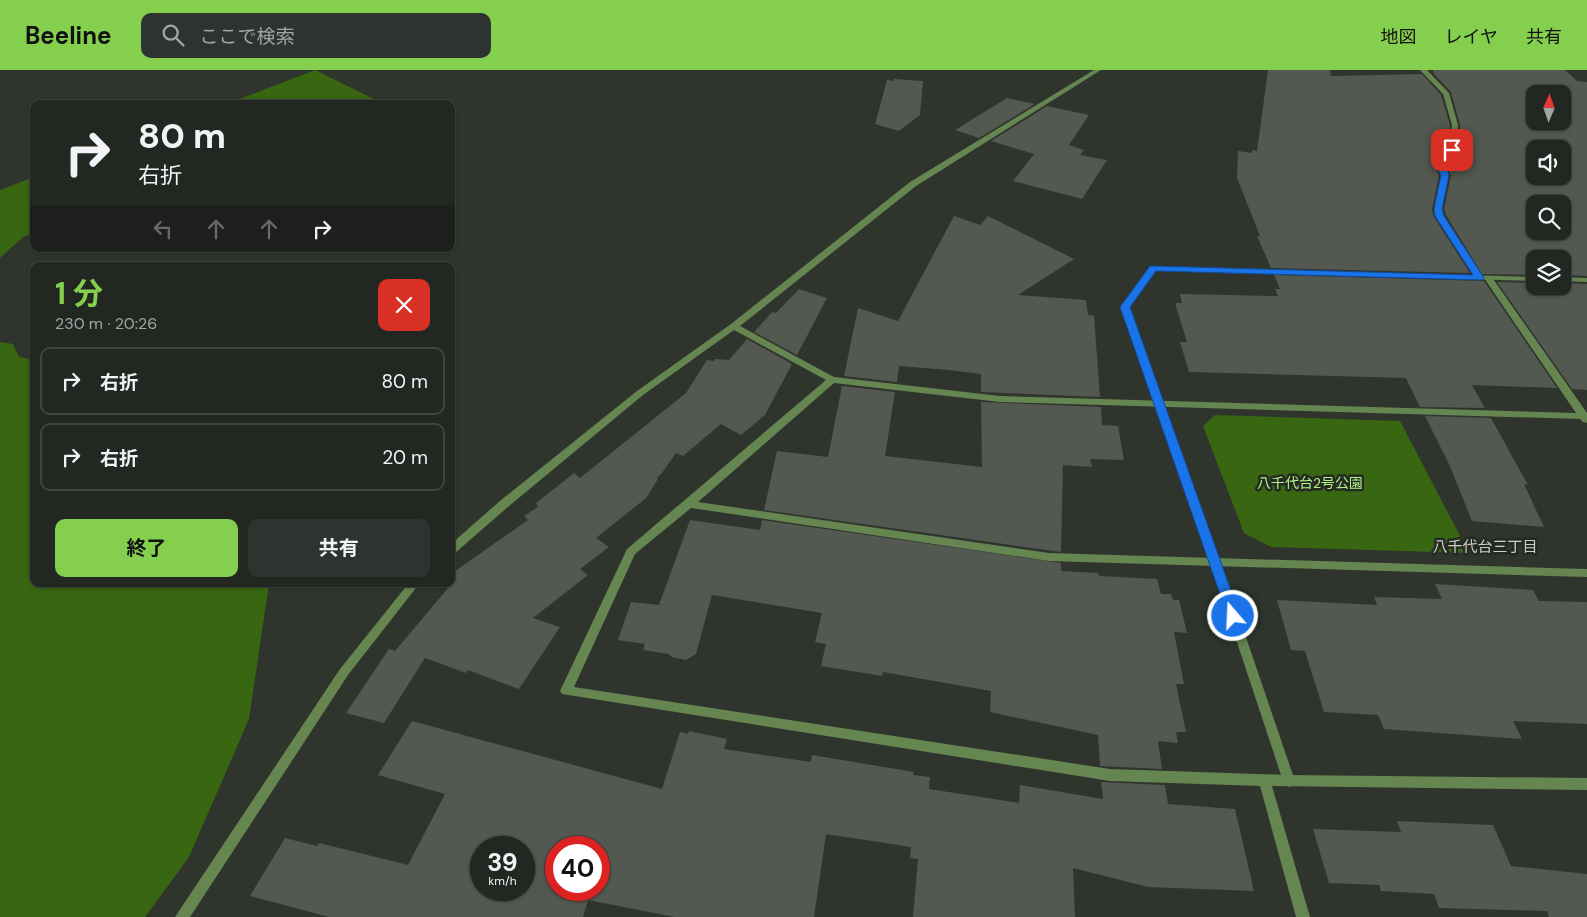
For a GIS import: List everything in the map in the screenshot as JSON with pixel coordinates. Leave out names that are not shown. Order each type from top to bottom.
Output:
[{"type":"street","points":[[455,547],[505,503],[640,393],[734,326],[912,184],[1098,70]]},
{"type":"street","points":[[1423,70],[1446,93],[1455,125],[1452,150],[1446,159],[1443,172],[1445,175],[1438,209],[1440,216],[1586,418]]},
{"type":"street","points":[[1289,781],[1215,561],[1157,402],[1125,307],[1153,268],[1526,279]]},
{"type":"street","points":[[1571,279],[1587,280]]},
{"type":"street","points":[[734,326],[832,380],[1000,399],[1157,402],[1586,418]]},
{"type":"street","points":[[832,380],[631,552],[566,691],[1110,775],[1289,781],[1587,784]]},
{"type":"street","points":[[689,504],[1048,558],[1215,561],[1587,573]]},
{"type":"street","points":[[182,917],[344,672],[412,587]]},
{"type":"street","points":[[1264,780],[1303,917]]},
{"type":"green space","points":[[315,70],[376,100],[237,100]]},
{"type":"green space","points":[[30,179],[30,234],[23,237],[0,258],[0,190]]},
{"type":"green space","points":[[0,342],[13,344],[19,357],[30,359],[30,587],[269,587],[249,719],[189,857],[145,917],[0,917]]},
{"type":"green space","name":"八千代台2号公園","points":[[1215,415],[1400,421],[1469,553],[1271,547],[1244,533],[1203,426]]},
{"type":"building","points":[[1268,70],[1330,70],[1331,76],[1422,74],[1441,95],[1450,125],[1446,149],[1440,159],[1437,172],[1439,175],[1432,210],[1434,217],[1470,273],[1271,268],[1257,236],[1260,236],[1237,178],[1238,151],[1252,153],[1252,150],[1257,151]]},
{"type":"building","points":[[1433,70],[1565,70],[1577,81],[1587,82],[1587,276],[1571,275],[1571,250],[1526,250],[1526,275],[1482,274],[1444,209],[1451,175],[1449,172],[1452,160],[1458,150],[1460,125],[1451,92],[1434,74]]},
{"type":"building","points":[[894,79],[923,81],[920,115],[899,131],[875,124],[887,80],[894,81]]},
{"type":"building","points":[[1007,98],[1035,104],[979,138],[955,130]]},
{"type":"building","points":[[1047,106],[1089,115],[1069,145],[1084,150],[1080,155],[1107,160],[1082,199],[1013,181],[1034,154],[991,141]]},
{"type":"building","points":[[954,216],[980,225],[988,216],[1074,259],[1018,295],[1086,300],[1088,315],[1094,316],[1100,397],[981,392],[981,374],[949,370],[899,366],[897,382],[844,376],[858,308],[898,321]]},
{"type":"building","points":[[1274,275],[1484,281],[1557,388],[1472,385],[1485,408],[1420,407],[1406,378],[1189,372],[1180,342],[1187,342],[1175,303],[1182,303],[1180,294],[1278,296],[1275,289],[1280,289]]},
{"type":"building","points":[[1497,282],[1526,283],[1526,295],[1571,295],[1571,283],[1587,284],[1587,390],[1572,389]]},
{"type":"building","points":[[799,289],[827,298],[797,355],[754,332],[772,312],[776,313]]},
{"type":"building","points":[[747,339],[792,364],[765,415],[741,435],[721,424],[683,456],[676,453],[657,478],[646,498],[596,538],[609,547],[580,569],[588,575],[533,618],[560,627],[519,689],[468,670],[466,673],[425,658],[384,723],[346,713],[389,649],[395,651],[449,587],[455,587],[455,571],[528,520],[524,516],[538,507],[536,503],[574,473],[580,478],[686,393],[707,360],[729,360]]},
{"type":"building","points":[[842,386],[895,392],[885,456],[982,467],[981,402],[1101,407],[1102,425],[1118,426],[1124,460],[1090,459],[1092,467],[1063,465],[1061,552],[764,510],[777,451],[828,457]]},
{"type":"building","points":[[1425,416],[1491,418],[1528,485],[1524,484],[1544,527],[1472,521],[1449,464]]},
{"type":"building","points":[[690,520],[760,530],[762,520],[1061,563],[1061,571],[1098,573],[1099,576],[1157,579],[1161,594],[1171,594],[1173,600],[1179,600],[1187,633],[1174,632],[1184,684],[1176,684],[1186,732],[1176,732],[1178,743],[1158,741],[1162,769],[1100,766],[1098,735],[990,712],[991,691],[883,672],[882,676],[821,666],[826,644],[815,642],[822,613],[712,595],[696,654],[686,660],[672,657],[668,654],[643,650],[645,644],[618,640],[631,602],[659,605]]},
{"type":"building","points":[[1435,584],[1533,590],[1539,601],[1587,602],[1587,724],[1513,721],[1522,739],[1384,729],[1378,715],[1324,712],[1305,651],[1291,650],[1277,600],[1377,605],[1374,597],[1442,599]]},
{"type":"building","points":[[412,721],[662,789],[680,732],[688,734],[689,731],[727,739],[724,749],[811,762],[812,755],[914,772],[913,775],[930,777],[929,789],[1019,803],[1020,785],[1103,799],[1101,782],[1165,785],[1168,804],[1235,809],[1254,891],[1148,887],[1073,868],[1075,917],[913,917],[918,859],[910,858],[911,847],[826,834],[814,917],[674,917],[593,901],[610,901],[610,836],[545,836],[545,901],[588,901],[583,917],[329,917],[250,896],[285,838],[317,846],[319,843],[408,865],[445,794],[378,775]]},
{"type":"building","points":[[1397,821],[1493,825],[1511,866],[1587,874],[1587,917],[1549,917],[1547,911],[1439,908],[1434,894],[1381,891],[1379,885],[1329,883],[1313,829],[1401,832]]},
{"type":"district","name":"八千代台三丁目","points":[[1485,547]]},
{"type":"route","points":[[1233,616],[1125,307],[1153,268],[1480,278],[1440,216],[1438,209],[1445,175],[1443,172],[1446,159],[1452,150]]}]
